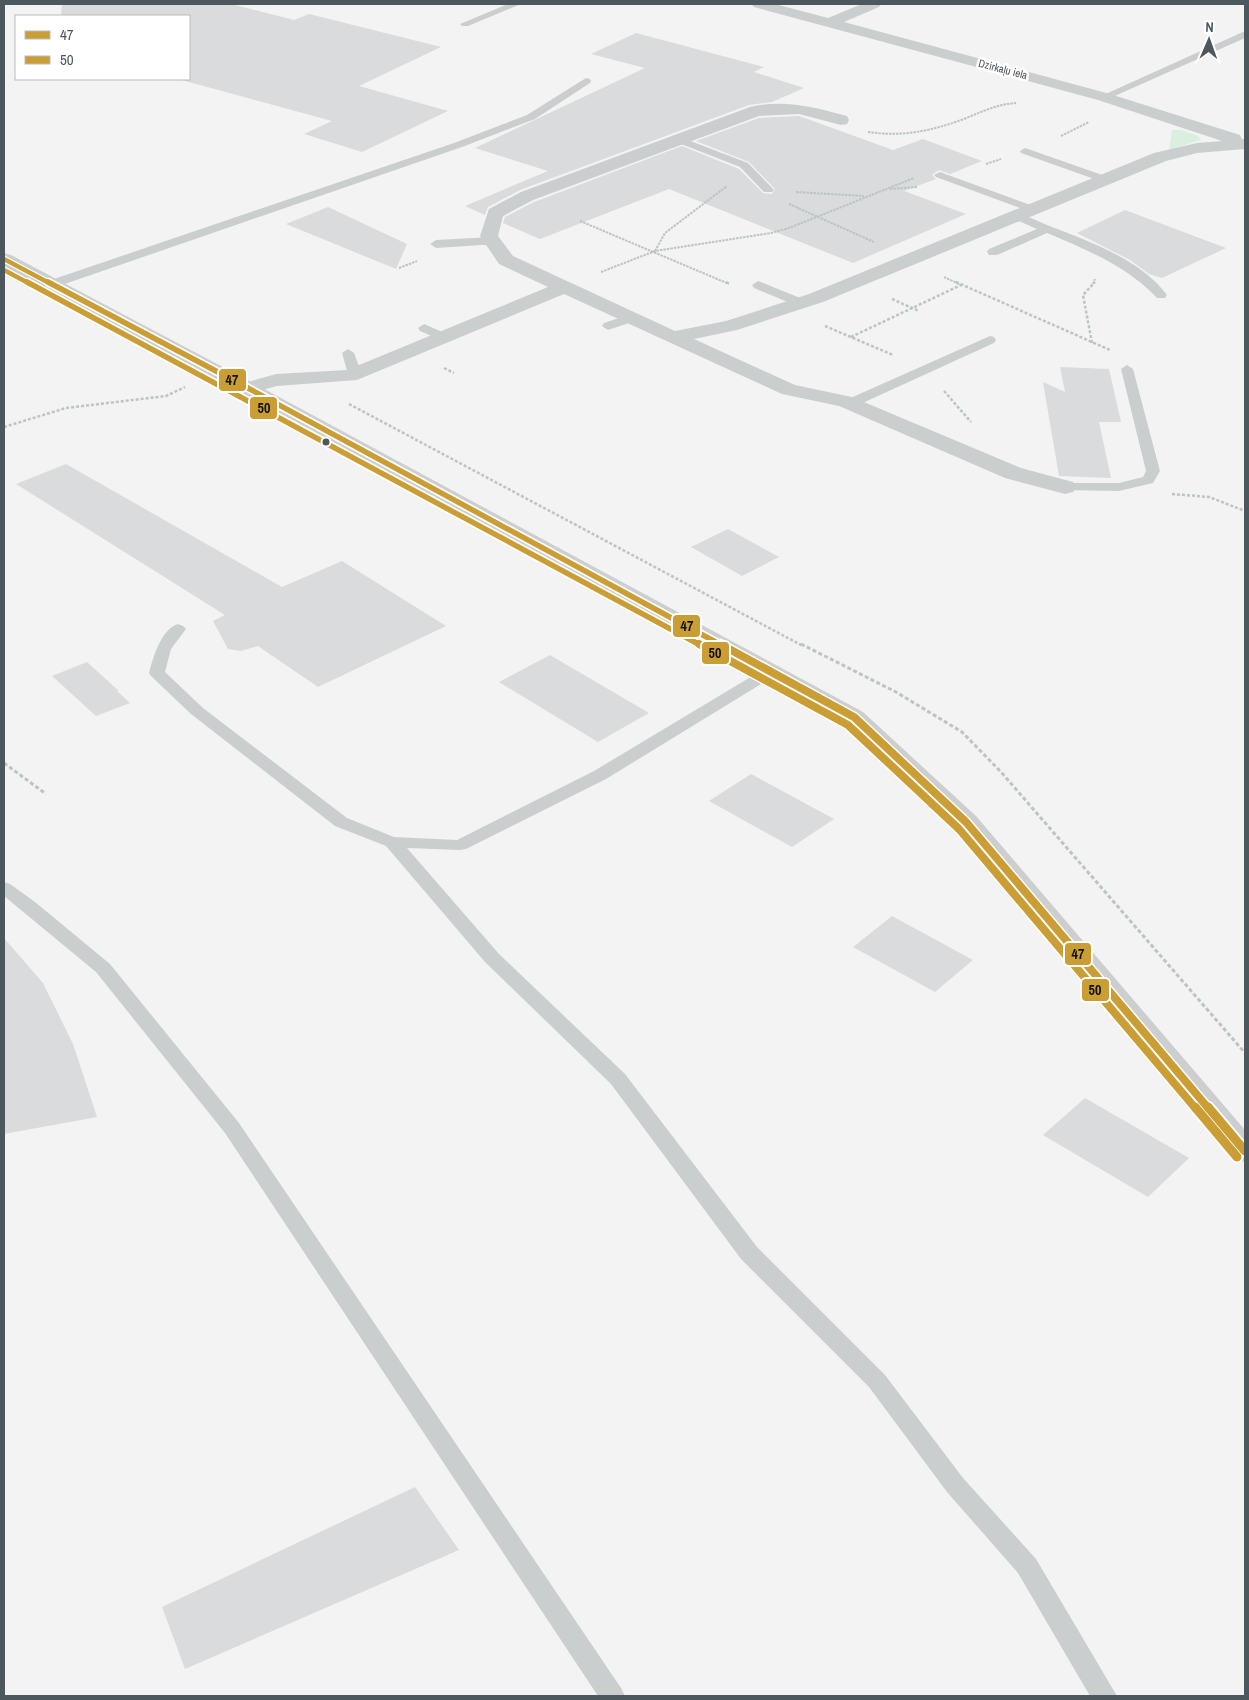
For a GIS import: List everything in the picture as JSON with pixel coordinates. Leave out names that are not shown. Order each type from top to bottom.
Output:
[{"type":"main road","points":[[4,260],[248,388],[854,717],[966,822],[1245,1152]]},
{"type":"street","name":"Dzirkaļu iela","points":[[759,4],[832,22],[1133,106],[1161,135],[1245,143]]},
{"type":"street","points":[[832,22],[874,4]]},
{"type":"street","points":[[841,120],[804,109],[782,107],[756,111],[527,196],[496,213],[489,236],[506,260],[789,390],[851,403],[1013,473],[1065,487]]},
{"type":"street","points":[[673,337],[730,326],[801,303],[1024,213],[1104,179],[1161,135],[1197,148],[1245,143]]},
{"type":"street","points":[[248,388],[276,380],[330,378],[355,374],[564,288]]},
{"type":"lane","points":[[465,24],[516,4]]},
{"type":"lane","points":[[1104,97],[1245,34]]},
{"type":"lane","points":[[52,284],[458,145],[531,117],[586,81]]},
{"type":"lane","points":[[680,140],[744,164],[768,190]]},
{"type":"lane","points":[[1024,151],[1104,179]]},
{"type":"lane","points":[[940,175],[1024,213],[1046,229],[1127,266],[1152,283],[1161,295]]},
{"type":"lane","points":[[993,252],[1046,229]]},
{"type":"lane","points":[[436,244],[493,241]]},
{"type":"lane","points":[[758,284],[801,303]]},
{"type":"lane","points":[[608,326],[632,318]]},
{"type":"lane","points":[[424,328],[445,338]]},
{"type":"lane","points":[[851,403],[990,340]]},
{"type":"lane","points":[[348,353],[355,374]]},
{"type":"lane","points":[[1065,487],[1119,488],[1148,480],[1153,471],[1128,369]]},
{"type":"lane","points":[[178,629],[163,649],[157,673],[197,711],[341,822],[392,842],[460,846],[600,775],[770,672]]},
{"type":"lane","points":[[392,842],[492,958],[618,1079],[749,1253],[877,1381],[956,1485],[1026,1566],[1104,1696]]},
{"type":"lane","points":[[4,888],[29,906],[103,968],[232,1128],[612,1696]]},
{"type":"path","points":[[841,120],[860,131],[884,135],[910,136],[934,130],[1000,105],[1021,103]]},
{"type":"path","points":[[978,165],[987,164],[1024,151],[1069,132],[1113,107],[1133,106]]},
{"type":"path","points":[[655,251],[665,233],[735,180],[750,172]]},
{"type":"path","points":[[564,288],[655,251],[771,233],[790,228],[922,174]]},
{"type":"path","points":[[886,189],[923,187]]},
{"type":"path","points":[[768,190],[867,197]]},
{"type":"path","points":[[768,190],[776,199],[819,216],[962,285],[1111,350],[1128,369]]},
{"type":"path","points":[[1092,342],[1083,295],[1095,282],[1095,274],[1102,267],[1094,250]]},
{"type":"path","points":[[850,337],[962,285]]},
{"type":"path","points":[[926,370],[1000,457],[996,466]]},
{"type":"path","points":[[4,427],[66,408],[166,396],[217,373]]},
{"type":"path","points":[[1119,488],[1138,492],[1209,497],[1245,511]]},
{"type":"path","points":[[4,763],[46,794]]},
{"type":"green space","points":[[1172,130],[1181,130],[1198,136],[1201,140],[1169,150]]},
{"type":"building","points":[[62,4],[231,4],[294,20],[309,14],[441,47],[359,86],[448,111],[362,152],[304,134],[332,121],[182,80],[190,80],[190,15],[61,15]]},
{"type":"building","points":[[636,33],[764,67],[754,72],[804,88],[772,102],[749,105],[520,190],[488,207],[485,215],[465,206],[548,171],[475,148],[645,68],[591,54]]},
{"type":"building","points":[[799,116],[893,150],[923,139],[982,161],[950,174],[939,170],[932,175],[936,179],[904,191],[966,214],[853,263],[669,189],[540,239],[503,223],[505,217],[534,202],[682,146],[739,169],[763,193],[772,194],[775,189],[749,162],[696,141],[759,118]]},
{"type":"building","points":[[328,207],[407,244],[396,269],[286,224]]},
{"type":"building","points":[[1125,210],[1226,248],[1162,278],[1149,274],[1130,260],[1077,233]]},
{"type":"building","points":[[1060,367],[1109,369],[1121,422],[1099,422],[1111,478],[1059,476],[1043,382],[1065,392]]},
{"type":"building","points":[[66,464],[282,587],[342,561],[446,626],[318,687],[258,646],[241,651],[228,649],[213,621],[225,615],[16,484]]},
{"type":"building","points":[[728,529],[779,557],[742,576],[691,547]]},
{"type":"building","points":[[550,655],[649,713],[598,742],[499,682]]},
{"type":"building","points":[[87,662],[130,703],[96,716],[52,676]]},
{"type":"building","points":[[751,774],[834,819],[792,847],[709,801]]},
{"type":"building","points":[[892,916],[973,960],[935,992],[853,947]]},
{"type":"building","points":[[4,938],[43,983],[73,1044],[97,1117],[4,1134]]},
{"type":"building","points":[[1085,1098],[1189,1158],[1148,1197],[1043,1135]]},
{"type":"building","points":[[415,1487],[459,1550],[185,1669],[162,1607]]},
{"type":"transit line","name":"47","points":[[4,259],[248,388],[854,717],[966,822],[1245,1151]]},
{"type":"transit line","name":"50","points":[[4,270],[243,397],[848,725],[959,829],[1237,1157]]}]
